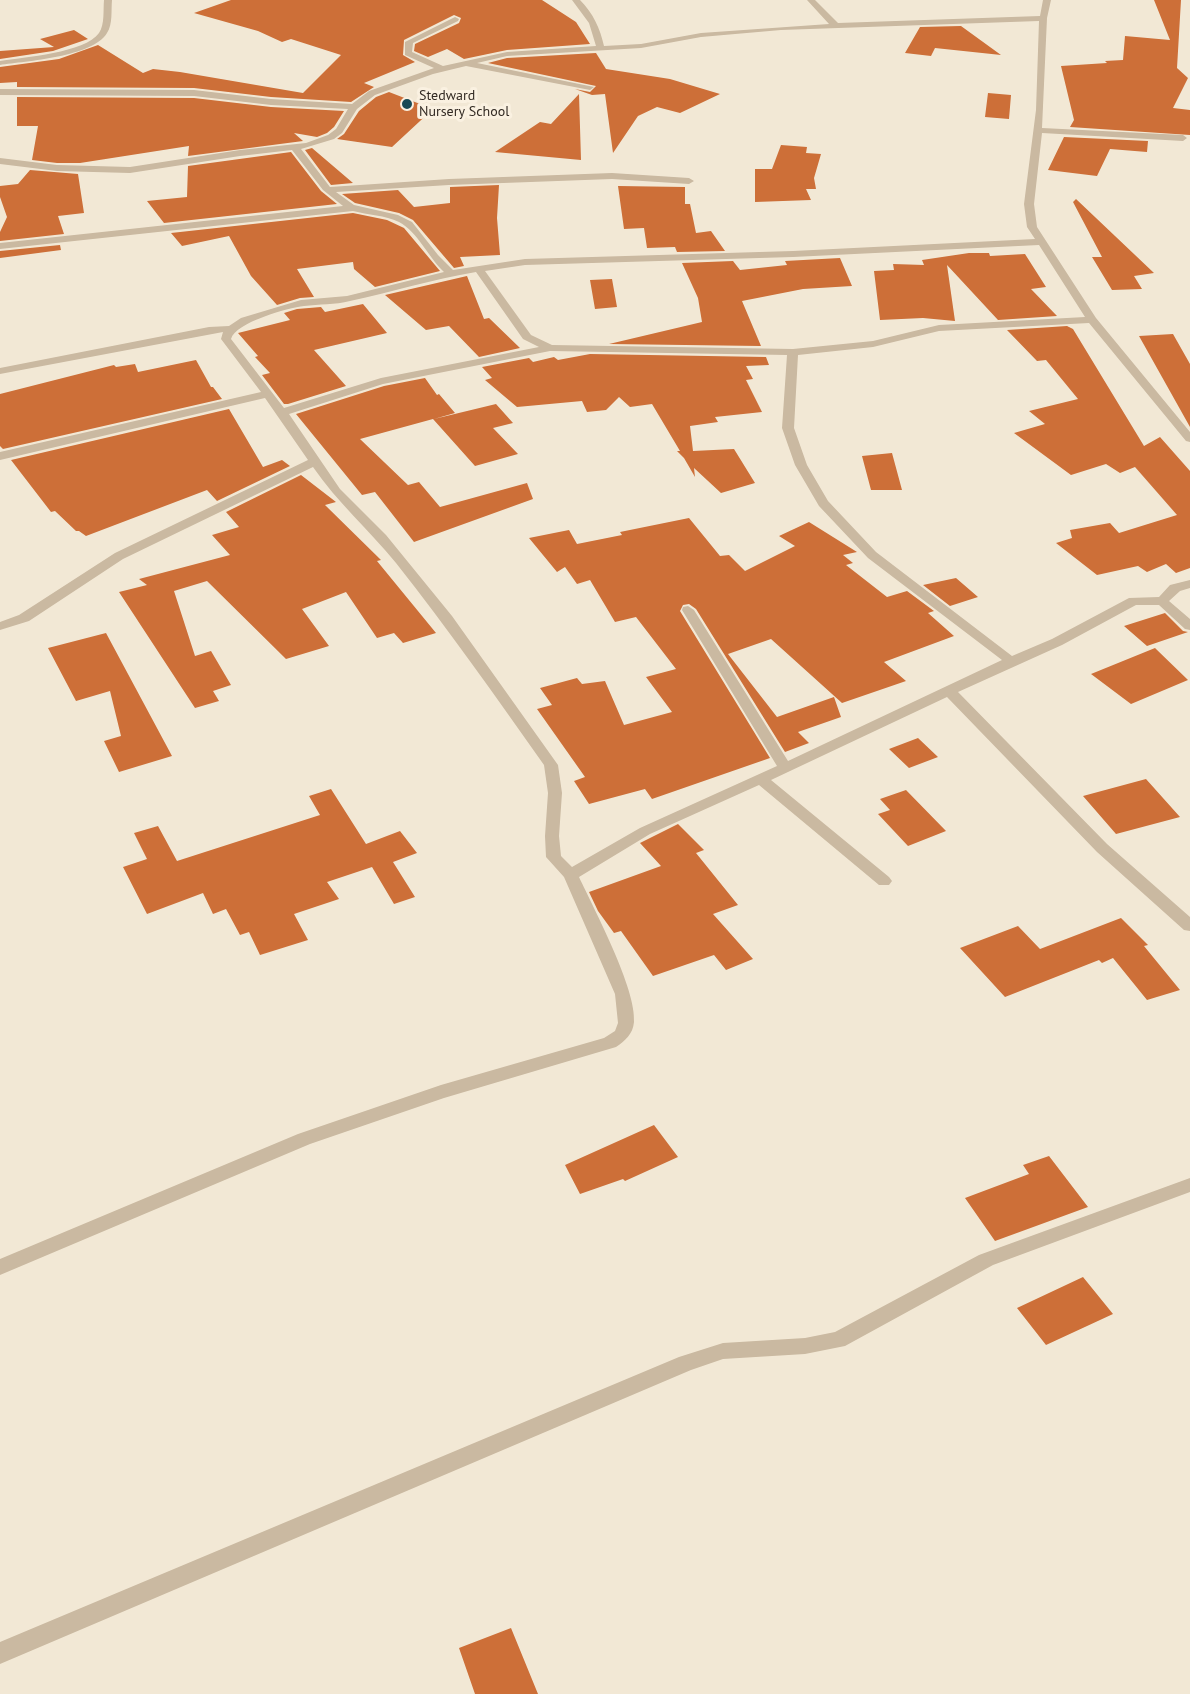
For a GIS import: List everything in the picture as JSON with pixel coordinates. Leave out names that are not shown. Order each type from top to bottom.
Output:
[{"type":"street","points":[[0,63],[64,52],[91,43],[102,34],[106,24],[108,0]]},
{"type":"street","points":[[576,0],[591,17],[597,29],[601,49]]},
{"type":"street","points":[[811,0],[837,27]]},
{"type":"street","points":[[1047,0],[1043,18],[1038,130],[1029,204],[1032,227],[1092,320],[1190,439]]},
{"type":"street","points":[[0,161],[57,168],[130,170],[321,143],[339,131],[354,106],[372,93],[442,69],[507,54],[641,46],[747,30],[1043,18]]},
{"type":"street","points":[[442,69],[408,53],[409,42],[455,19]]},
{"type":"street","points":[[463,63],[590,87]]},
{"type":"street","points":[[0,92],[194,93],[271,102],[354,106]]},
{"type":"street","points":[[1038,130],[1183,138]]},
{"type":"street","points":[[294,147],[340,201],[352,208]]},
{"type":"street","points":[[330,190],[449,182],[612,176],[688,181]]},
{"type":"street","points":[[0,246],[352,208],[396,216],[408,223],[418,232],[434,257],[451,273]]},
{"type":"street","points":[[0,1266],[304,1139],[441,1092],[610,1043],[621,1034],[626,1023],[623,994],[571,875],[554,857],[552,836],[555,793],[551,765],[447,619],[382,538],[336,492],[282,413],[226,339],[228,332],[245,320],[301,303],[347,299],[478,268],[547,260],[793,254],[1041,242]]},
{"type":"street","points":[[478,268],[526,337],[550,348]]},
{"type":"street","points":[[282,413],[316,399],[393,378],[550,348],[793,352],[873,344],[909,334],[949,327],[1092,320]]},
{"type":"street","points":[[0,371],[209,330],[227,329],[228,332]]},
{"type":"street","points":[[793,352],[788,428],[801,465],[823,503],[872,555],[1011,661]]},
{"type":"street","points":[[0,456],[267,394]]},
{"type":"street","points":[[0,626],[24,618],[119,556],[315,461]]},
{"type":"street","points":[[1162,601],[1175,588],[1190,584]]},
{"type":"street","points":[[571,875],[645,831],[1011,661],[1057,642],[1134,601],[1162,601],[1190,626]]},
{"type":"street","points":[[688,610],[785,767]]},
{"type":"street","points":[[949,691],[1102,848],[1190,926]]},
{"type":"street","points":[[760,779],[885,881]]},
{"type":"street","points":[[0,1653],[686,1363],[723,1351],[805,1346],[838,1340],[986,1260],[1190,1185]]},
{"type":"building","points":[[231,0],[542,0],[576,22],[590,44],[507,50],[464,59],[447,49],[428,57],[414,51],[415,44],[459,23],[461,18],[454,15],[404,40],[403,55],[415,62],[364,83],[374,87],[351,102],[271,97],[194,88],[17,87],[17,82],[0,83],[0,67],[59,59],[98,45],[143,73],[153,69],[180,72],[303,93],[341,55],[291,39],[282,42],[258,31],[194,13]]},
{"type":"building","points":[[1154,0],[1181,0],[1177,68],[1188,78],[1173,108],[1190,110],[1190,135],[1070,127],[1074,120],[1061,66],[1123,60],[1125,36],[1170,40]]},
{"type":"building","points":[[961,26],[1001,55],[935,48],[931,56],[905,53],[920,27]]},
{"type":"building","points":[[74,30],[88,39],[53,51],[0,59],[0,51],[54,47],[40,39]]},
{"type":"building","points":[[596,53],[606,69],[670,79],[720,94],[680,113],[657,107],[638,116],[613,153],[605,94],[592,95],[575,89],[590,92],[596,86],[488,63],[507,58]]},
{"type":"building","points":[[389,92],[433,109],[392,147],[337,139],[344,134],[359,111],[376,97]]},
{"type":"building","points":[[988,93],[1011,95],[1009,119],[985,117]]},
{"type":"building","points":[[579,94],[581,160],[495,152],[540,122],[551,124]]},
{"type":"building","points":[[17,97],[194,98],[271,107],[344,111],[334,127],[327,133],[317,137],[294,133],[303,141],[188,156],[189,146],[80,163],[57,163],[32,160],[38,126],[17,126]]},
{"type":"building","points":[[1064,137],[1148,141],[1147,152],[1110,149],[1097,176],[1048,170]]},
{"type":"building","points":[[781,145],[807,147],[806,153],[821,154],[814,178],[816,189],[806,189],[811,200],[755,202],[755,169],[772,169]]},
{"type":"building","points":[[312,148],[353,183],[331,185],[305,150]]},
{"type":"building","points":[[291,152],[321,191],[337,204],[164,223],[147,201],[187,197],[188,166]]},
{"type":"building","points":[[30,170],[78,174],[84,213],[58,216],[64,234],[0,241],[0,232],[7,217],[0,197],[0,186],[18,184]]},
{"type":"building","points":[[499,185],[497,218],[500,255],[460,257],[464,266],[454,268],[413,220],[399,213],[355,203],[342,194],[398,190],[414,207],[450,203],[450,187]]},
{"type":"building","points":[[618,186],[685,187],[685,204],[690,204],[696,233],[711,231],[725,251],[677,252],[675,247],[647,248],[644,228],[624,229]]},
{"type":"building","points":[[1076,199],[1154,273],[1134,276],[1142,289],[1112,290],[1092,257],[1102,257],[1073,202]]},
{"type":"building","points":[[353,213],[387,220],[404,228],[440,271],[375,287],[354,269],[353,262],[297,269],[314,297],[300,298],[277,305],[251,276],[229,236],[182,246],[171,233]]},
{"type":"building","points":[[60,245],[61,250],[0,258],[0,251]]},
{"type":"building","points":[[969,253],[989,253],[990,256],[1025,254],[1046,287],[1031,289],[1057,316],[998,320],[947,265],[955,321],[923,318],[880,320],[874,271],[894,270],[893,264],[924,265],[922,260]]},
{"type":"building","points":[[840,258],[852,286],[803,289],[742,301],[761,346],[609,344],[702,322],[698,298],[682,263],[733,261],[740,270],[787,265],[785,261]]},
{"type":"building","points":[[467,276],[484,319],[489,318],[520,348],[479,357],[449,326],[426,330],[385,295]]},
{"type":"building","points":[[612,279],[617,307],[595,309],[590,280]]},
{"type":"building","points":[[363,304],[387,333],[314,350],[346,386],[288,404],[284,404],[262,375],[270,373],[238,333],[290,320],[284,313],[297,309],[321,307],[325,312]]},
{"type":"building","points":[[1067,326],[1073,329],[1144,446],[1160,437],[1190,471],[1190,568],[1176,573],[1166,564],[1147,572],[1138,566],[1097,575],[1056,543],[1072,538],[1070,530],[1110,523],[1119,533],[1177,515],[1135,467],[1120,473],[1106,464],[1071,475],[1014,433],[1045,424],[1029,411],[1078,399],[1046,360],[1037,361],[1007,330]]},
{"type":"building","points":[[1173,334],[1190,364],[1190,427],[1139,336]]},
{"type":"building","points":[[590,354],[766,357],[769,365],[746,366],[753,379],[746,380],[762,412],[715,417],[718,422],[690,426],[693,451],[734,449],[755,483],[721,493],[694,468],[695,477],[677,451],[680,451],[652,404],[630,407],[619,397],[606,410],[587,412],[582,401],[517,407],[485,380],[492,378],[482,367],[529,358],[533,362],[554,357],[558,360]]},
{"type":"building","points":[[196,360],[211,387],[222,399],[3,449],[0,446],[0,394],[114,365],[116,367],[135,364],[138,372]]},
{"type":"building","points":[[425,378],[437,395],[439,394],[455,413],[434,419],[496,404],[513,423],[493,428],[518,454],[475,466],[433,419],[360,439],[408,485],[419,482],[440,507],[527,483],[533,499],[414,542],[375,492],[362,495],[296,414],[384,386]]},
{"type":"building","points":[[229,409],[263,467],[282,460],[290,466],[217,501],[207,490],[86,536],[76,531],[55,511],[51,512],[11,460]]},
{"type":"building","points":[[892,453],[902,490],[871,490],[862,456]]},
{"type":"building","points":[[301,475],[336,502],[325,505],[381,560],[377,561],[436,633],[403,643],[394,633],[377,638],[346,592],[302,609],[329,646],[286,659],[207,581],[174,591],[195,656],[211,651],[231,685],[213,691],[219,701],[195,708],[119,592],[147,585],[139,579],[230,555],[212,535],[239,527],[226,512]]},
{"type":"building","points":[[689,518],[720,556],[729,555],[745,571],[795,546],[779,536],[809,522],[857,552],[843,555],[853,563],[846,565],[887,597],[907,591],[934,611],[928,613],[954,636],[884,662],[906,681],[842,703],[771,639],[728,654],[777,717],[834,697],[841,717],[798,732],[809,743],[785,752],[696,609],[689,604],[683,605],[680,611],[770,758],[652,799],[645,789],[589,804],[574,781],[585,777],[537,709],[552,705],[540,688],[577,678],[582,684],[605,681],[624,725],[672,712],[646,677],[676,669],[636,617],[615,622],[590,580],[577,584],[565,567],[557,572],[529,538],[569,530],[577,544],[622,535],[620,532]]},
{"type":"building","points":[[956,578],[978,597],[950,606],[923,585]]},
{"type":"building","points":[[1165,613],[1183,631],[1188,632],[1147,646],[1124,626]]},
{"type":"building","points":[[106,633],[172,756],[119,772],[104,741],[121,736],[110,691],[76,701],[48,648]]},
{"type":"building","points":[[1155,648],[1188,680],[1131,704],[1091,674]]},
{"type":"building","points":[[918,738],[938,757],[909,768],[889,749]]},
{"type":"building","points":[[1146,779],[1180,817],[1116,834],[1083,796]]},
{"type":"building","points":[[331,789],[366,844],[400,831],[417,853],[393,862],[415,897],[394,904],[372,867],[327,882],[339,899],[294,914],[308,940],[260,955],[249,932],[240,935],[226,909],[213,914],[203,893],[147,914],[123,867],[147,859],[134,833],[158,826],[177,861],[320,815],[309,796]]},
{"type":"building","points":[[906,790],[946,831],[908,846],[878,814],[890,810],[880,799]]},
{"type":"building","points":[[678,824],[704,850],[696,853],[738,905],[713,914],[753,959],[726,970],[714,955],[653,976],[621,931],[614,933],[598,911],[589,892],[661,866],[640,843]]},
{"type":"building","points":[[1121,918],[1148,945],[1144,946],[1180,990],[1147,1000],[1113,958],[1102,963],[1099,960],[1005,997],[960,948],[1018,926],[1040,949]]},
{"type":"building","points":[[654,1125],[678,1157],[625,1181],[623,1179],[580,1194],[565,1165]]},
{"type":"building","points":[[1049,1156],[1088,1207],[995,1241],[965,1198],[1029,1174],[1023,1165]]},
{"type":"building","points":[[1083,1277],[1113,1314],[1046,1345],[1017,1308]]},
{"type":"building","points":[[511,1628],[538,1694],[475,1694],[459,1648]]},
{"type":"place","name":"Stedward Nursery School","points":[[407,104]]}]
